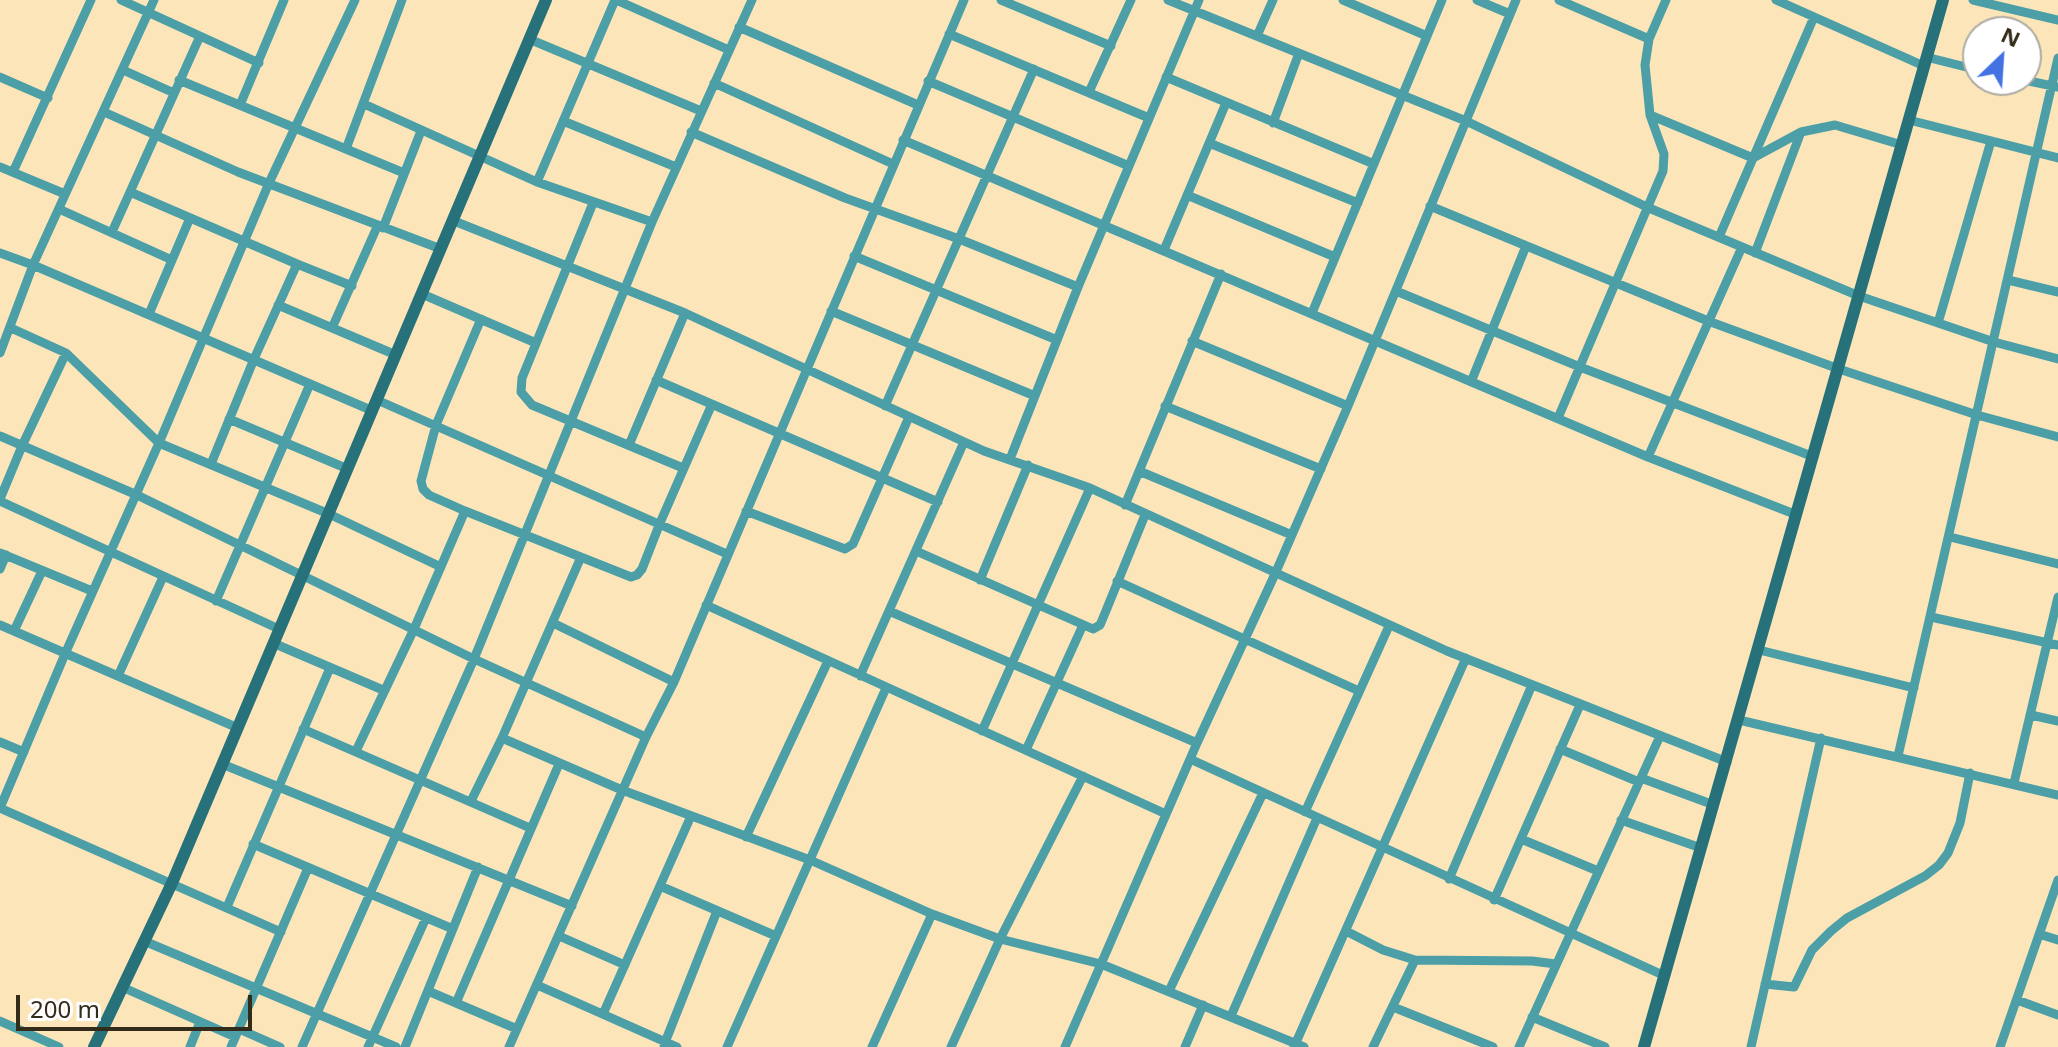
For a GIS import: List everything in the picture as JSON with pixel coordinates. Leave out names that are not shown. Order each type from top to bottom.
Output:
[{"type":"street","points":[[13,172],[91,0]]},
{"type":"street","points":[[121,0],[259,63]]},
{"type":"street","points":[[0,353],[33,265],[154,0]]},
{"type":"street","points":[[240,105],[284,0]]},
{"type":"street","points":[[281,932],[0,808],[269,183],[355,0]]},
{"type":"street","points":[[346,149],[402,0]]},
{"type":"street","points":[[94,1047],[172,883],[546,0]]},
{"type":"street","points":[[537,182],[615,0],[729,50]]},
{"type":"street","points":[[302,1047],[474,659],[652,222],[752,0]]},
{"type":"street","points":[[509,1047],[622,790],[674,682],[964,0]]},
{"type":"street","points":[[1001,0],[1111,46]]},
{"type":"street","points":[[1089,92],[1131,0]]},
{"type":"street","points":[[1168,0],[1466,121],[1649,208],[1859,296],[1994,342],[2058,359]]},
{"type":"street","points":[[1010,459],[1078,287],[1199,0]]},
{"type":"street","points":[[1257,36],[1273,0]]},
{"type":"street","points":[[1343,0],[1427,36]]},
{"type":"street","points":[[1312,313],[1442,0]]},
{"type":"street","points":[[1477,0],[1510,14]]},
{"type":"street","points":[[1065,1047],[1197,743],[1321,469],[1516,0]]},
{"type":"street","points":[[1559,0],[1649,39]]},
{"type":"street","points":[[1558,418],[1649,208],[1665,162],[1650,115],[1645,65],[1649,39],[1666,0]]},
{"type":"street","points":[[1776,0],[1793,4],[1814,17],[1925,61],[1962,67]]},
{"type":"street","points":[[1644,1047],[1943,0]]},
{"type":"street","points":[[1973,0],[2058,20]]},
{"type":"street","points":[[2019,11],[2021,0]]},
{"type":"street","points":[[1719,237],[1814,17]]},
{"type":"street","points":[[739,27],[918,105]]},
{"type":"street","points":[[949,34],[1149,118]]},
{"type":"street","points":[[112,232],[200,36]]},
{"type":"street","points":[[529,39],[701,111]]},
{"type":"street","points":[[1273,123],[1299,53]]},
{"type":"street","points":[[1898,756],[2036,152],[2055,86],[2058,58]]},
{"type":"street","points":[[885,406],[1034,69]]},
{"type":"street","points":[[123,70],[174,93]]},
{"type":"street","points":[[0,77],[48,98]]},
{"type":"street","points":[[1166,77],[1374,164]]},
{"type":"street","points":[[179,80],[404,173]]},
{"type":"street","points":[[928,81],[1129,166]]},
{"type":"street","points":[[714,83],[893,164]]},
{"type":"street","points":[[1164,250],[1226,103]]},
{"type":"street","points":[[364,104],[537,182],[652,222]]},
{"type":"street","points":[[104,112],[269,183],[441,249]]},
{"type":"street","points":[[1650,115],[1753,158]]},
{"type":"street","points":[[1909,120],[2058,158]]},
{"type":"street","points":[[563,121],[676,167]]},
{"type":"street","points":[[1753,158],[1801,132],[1835,125],[1902,145]]},
{"type":"street","points":[[332,328],[380,228],[421,131]]},
{"type":"street","points":[[691,132],[759,163],[1078,287]]},
{"type":"street","points":[[1755,253],[1801,132]]},
{"type":"street","points":[[903,140],[1648,457],[1797,515]]},
{"type":"street","points":[[1938,323],[1991,141]]},
{"type":"street","points":[[1209,143],[1358,203]]},
{"type":"street","points":[[0,167],[65,194]]},
{"type":"street","points":[[130,192],[352,286]]},
{"type":"street","points":[[1187,195],[1335,257]]},
{"type":"street","points":[[593,203],[522,378],[524,398],[532,405],[683,468]]},
{"type":"street","points":[[1430,206],[1708,321],[1977,415],[2058,437]]},
{"type":"street","points":[[59,209],[172,260]]},
{"type":"street","points":[[149,314],[190,218]]},
{"type":"street","points":[[454,221],[685,313],[964,442],[1090,488],[1389,626],[1727,762]]},
{"type":"street","points":[[1471,382],[1526,246]]},
{"type":"street","points":[[1648,457],[1742,247]]},
{"type":"street","points":[[0,253],[310,384],[436,425],[727,554]]},
{"type":"street","points":[[854,256],[1057,340]]},
{"type":"street","points":[[211,464],[297,264]]},
{"type":"street","points":[[1125,505],[1221,274]]},
{"type":"street","points":[[2008,280],[2058,292]]},
{"type":"street","points":[[1396,291],[1580,367],[1814,457]]},
{"type":"street","points":[[422,294],[536,343]]},
{"type":"street","points":[[278,305],[396,355]]},
{"type":"street","points":[[831,311],[1035,396]]},
{"type":"street","points":[[629,445],[685,313]]},
{"type":"street","points":[[481,319],[436,425],[421,481],[423,489],[429,495],[465,511],[631,577],[642,569],[712,404]]},
{"type":"street","points":[[11,328],[66,353],[159,443],[329,514],[441,567]]},
{"type":"street","points":[[1192,341],[1348,406]]},
{"type":"street","points":[[66,353],[0,500],[279,629]]},
{"type":"street","points":[[656,380],[938,502]]},
{"type":"street","points":[[216,601],[310,384]]},
{"type":"street","points":[[1165,406],[1321,469]]},
{"type":"street","points":[[746,511],[845,549],[853,544],[909,417]]},
{"type":"street","points":[[229,419],[348,469]]},
{"type":"street","points":[[0,436],[137,495],[474,659],[646,737]]},
{"type":"street","points":[[860,676],[964,442]]},
{"type":"street","points":[[980,580],[1028,465]]},
{"type":"street","points":[[1139,471],[1292,535]]},
{"type":"street","points":[[982,731],[1090,488]]},
{"type":"street","points":[[356,751],[465,511]]},
{"type":"street","points":[[916,551],[1093,629],[1100,625],[1145,515]]},
{"type":"street","points":[[1950,537],[2058,564]]},
{"type":"street","points":[[0,569],[3,554],[92,591]]},
{"type":"street","points":[[471,801],[581,557]]},
{"type":"street","points":[[14,631],[42,571]]},
{"type":"street","points":[[118,676],[163,577]]},
{"type":"street","points":[[1117,581],[1359,691]]},
{"type":"street","points":[[2014,783],[2053,644],[2058,597]]},
{"type":"street","points":[[706,605],[1166,814]]},
{"type":"street","points":[[889,611],[1197,743]]},
{"type":"street","points":[[1931,617],[2053,644]]},
{"type":"street","points":[[553,623],[674,682]]},
{"type":"street","points":[[0,625],[238,728]]},
{"type":"street","points":[[1026,750],[1083,625]]},
{"type":"street","points":[[1305,812],[1389,626]]},
{"type":"street","points":[[273,643],[383,690]]},
{"type":"street","points":[[1759,650],[1914,688]]},
{"type":"street","points":[[502,738],[622,790],[810,860],[932,914],[1000,939],[1101,964],[1298,1046],[1466,658]]},
{"type":"street","points":[[746,837],[828,661]]},
{"type":"street","points":[[227,907],[330,668]]},
{"type":"street","points":[[1449,879],[1532,685]]},
{"type":"street","points":[[727,1047],[886,688]]},
{"type":"street","points":[[1494,900],[1580,705]]},
{"type":"street","points":[[2031,715],[2058,721]]},
{"type":"street","points":[[1739,720],[2058,795]]},
{"type":"street","points":[[303,729],[530,828]]},
{"type":"street","points":[[1519,1047],[1660,736]]},
{"type":"street","points":[[1751,1047],[1821,738]]},
{"type":"street","points":[[0,742],[24,752]]},
{"type":"street","points":[[1560,749],[1714,805]]},
{"type":"street","points":[[1190,759],[1665,976]]},
{"type":"street","points":[[222,764],[572,906]]},
{"type":"street","points":[[456,1003],[559,764]]},
{"type":"street","points":[[1765,984],[1794,987],[1812,950],[1831,931],[1847,918],[1925,876],[1939,865],[1955,839],[1970,773]]},
{"type":"street","points":[[951,1047],[1000,939],[1083,776]]},
{"type":"street","points":[[1169,991],[1263,793]]},
{"type":"street","points":[[603,1014],[691,816]]},
{"type":"street","points":[[1231,1016],[1317,818]]},
{"type":"street","points":[[1621,820],[1701,848]]},
{"type":"street","points":[[1521,839],[1598,871]]},
{"type":"street","points":[[253,844],[453,929]]},
{"type":"street","points":[[405,1047],[478,867]]},
{"type":"street","points":[[235,1038],[308,868]]},
{"type":"street","points":[[2000,1047],[2058,880]]},
{"type":"street","points":[[660,886],[776,936]]},
{"type":"street","points":[[665,1044],[717,911]]},
{"type":"street","points":[[872,1047],[932,914]]},
{"type":"street","points":[[368,1047],[426,918]]},
{"type":"street","points":[[1346,931],[1383,950],[1415,960],[1556,964]]},
{"type":"street","points":[[2039,934],[2058,940]]},
{"type":"street","points":[[559,936],[625,965]]},
{"type":"street","points":[[144,941],[396,1047]]},
{"type":"street","points":[[1373,1047],[1415,960]]},
{"type":"street","points":[[537,985],[677,1047]]},
{"type":"street","points":[[122,987],[235,1038],[280,1047]]},
{"type":"street","points":[[428,991],[517,1029]]},
{"type":"street","points":[[2017,1000],[2058,1015]]},
{"type":"street","points":[[1185,1047],[1203,1005]]},
{"type":"street","points":[[1393,1007],[1493,1047]]},
{"type":"street","points":[[1532,1017],[1605,1047]]},
{"type":"street","points":[[0,1021],[59,1047]]},
{"type":"street","points":[[190,1047],[200,1022]]}]
